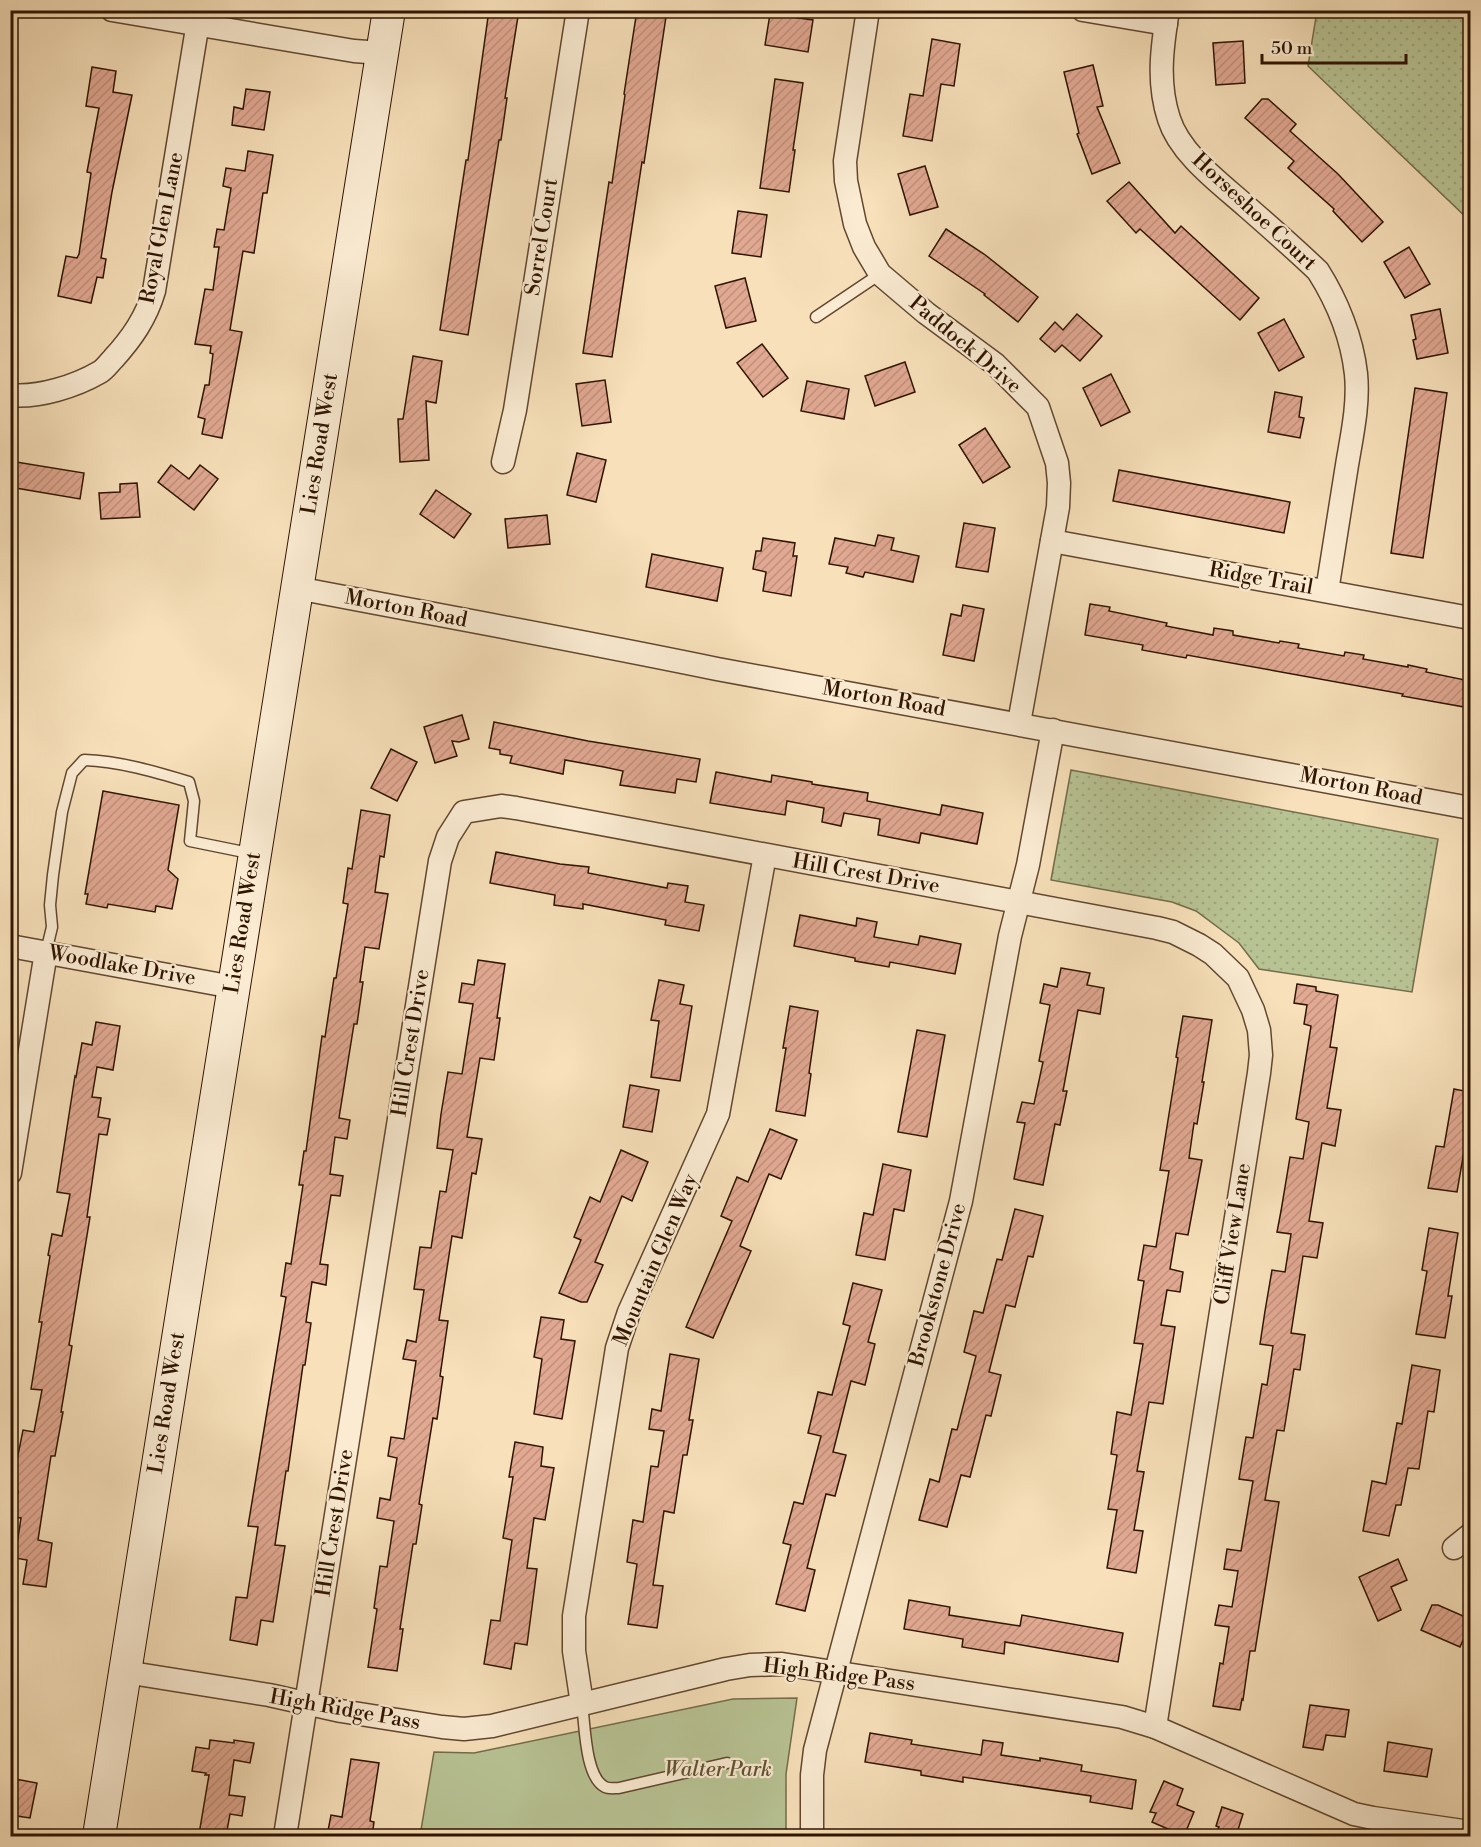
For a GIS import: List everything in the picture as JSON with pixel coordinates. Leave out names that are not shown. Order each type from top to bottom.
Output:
[{"type":"street","points":[[112,10],[199,17],[354,51],[382,53]]},
{"type":"street","name":"Lies Road West","points":[[99,1836],[389,10]]},
{"type":"street","name":"Sorrel Court","points":[[503,462],[517,399],[578,10]]},
{"type":"street","name":"Paddock Drive","points":[[868,10],[845,161],[846,182],[855,224],[864,247],[880,274],[926,313],[995,364],[1038,407],[1057,463],[1058,507],[1019,723]]},
{"type":"street","points":[[1083,10],[1167,17]]},
{"type":"street","name":"Royal Glen Lane","points":[[10,395],[42,394],[59,390],[102,371],[131,339],[141,324],[154,291],[199,17]]},
{"type":"street","name":"Horseshoe Court","points":[[1167,17],[1161,74],[1163,96],[1169,121],[1180,142],[1208,173],[1318,271],[1329,288],[1350,342],[1356,374],[1355,414],[1327,591]]},
{"type":"street","name":"Ridge Trail","points":[[1052,541],[1470,618]]},
{"type":"street","name":"Morton Road","points":[[297,588],[508,629],[599,644],[717,669],[1470,808]]},
{"type":"street","name":"Brookstone Drive","points":[[812,1836],[812,1775],[815,1750],[961,1201],[1010,936],[1028,865],[1053,730]]},
{"type":"street","name":"Hill Crest Drive","points":[[285,1836],[440,861],[448,837],[464,812],[501,806],[516,808],[1019,902]]},
{"type":"street","name":"Mountain Glen Way","points":[[582,1704],[574,1652],[574,1616],[618,1348],[629,1312],[718,1114],[765,855]]},
{"type":"street","name":"Cliff View Lane","points":[[1019,902],[1157,928],[1186,937],[1213,954],[1238,978],[1253,1010],[1259,1030],[1261,1055],[1259,1073],[1155,1727]]},
{"type":"street","name":"Woodlake Drive","points":[[10,946],[233,987]]},
{"type":"street","points":[[10,1173],[46,952]]},
{"type":"street","name":"High Ridge Pass","points":[[125,1672],[269,1695],[341,1711],[464,1729],[492,1726],[750,1665],[782,1664],[1122,1717],[1155,1727],[1354,1814],[1470,1832]]},
{"type":"lane","points":[[816,317],[880,274]]},
{"type":"lane","points":[[46,952],[52,927],[50,905],[63,812],[72,773],[84,760],[99,760],[189,782],[194,801],[190,841],[254,854]]},
{"type":"lane","points":[[582,1704],[590,1765],[599,1782],[607,1788],[619,1788],[727,1763]]},
{"type":"green space","points":[[1317,11],[1470,11],[1470,221],[1308,66]]},
{"type":"green space","points":[[1071,770],[1438,839],[1412,992],[1259,969],[1239,943],[1196,911],[1172,902],[1051,880]]},
{"type":"green space","name":"Walter Park","points":[[797,1698],[786,1774],[786,1836],[420,1836],[434,1752],[474,1753],[733,1699]]},
{"type":"building","points":[[489,10],[519,10],[501,140],[499,140],[468,335],[440,330],[466,160],[468,160]]},
{"type":"building","points":[[637,10],[667,10],[612,357],[583,353],[609,182],[612,183]]},
{"type":"building","points":[[770,14],[813,20],[808,52],[765,45]]},
{"type":"building","points":[[932,39],[960,44],[954,86],[941,84],[932,141],[903,136],[910,94],[923,96]]},
{"type":"building","points":[[1243,41],[1245,83],[1216,85],[1213,43]]},
{"type":"building","points":[[1093,65],[1103,106],[1097,107],[1120,163],[1092,174],[1077,134],[1079,133],[1064,72]]},
{"type":"building","points":[[92,67],[116,71],[113,92],[132,95],[101,258],[106,259],[103,278],[97,277],[91,303],[58,296],[66,256],[77,258],[79,254],[91,173],[87,172],[99,108],[86,106]]},
{"type":"building","points":[[775,79],[803,83],[789,192],[760,188]]},
{"type":"building","points":[[246,89],[270,92],[264,130],[232,125],[234,107],[243,109]]},
{"type":"building","points":[[1262,99],[1268,99],[1296,124],[1290,131],[1338,174],[1383,222],[1362,242],[1333,211],[1334,209],[1288,168],[1294,161],[1245,118]]},
{"type":"building","points":[[248,151],[273,155],[267,193],[263,193],[254,253],[243,251],[230,330],[242,332],[222,438],[202,434],[205,419],[198,417],[205,385],[209,385],[213,354],[210,353],[211,346],[195,344],[205,289],[213,290],[219,247],[214,247],[217,229],[224,230],[231,188],[223,186],[226,168],[245,171]]},
{"type":"building","points":[[925,166],[938,207],[910,215],[898,174]]},
{"type":"building","points":[[1129,182],[1175,233],[1181,226],[1259,298],[1240,320],[1140,229],[1136,233],[1107,201]]},
{"type":"building","points":[[738,211],[767,215],[761,257],[732,253]]},
{"type":"building","points":[[946,229],[984,254],[1038,297],[1018,322],[985,294],[929,256]]},
{"type":"building","points":[[1409,247],[1430,284],[1405,298],[1384,262]]},
{"type":"building","points":[[745,278],[756,321],[726,328],[715,286]]},
{"type":"building","points":[[1440,309],[1448,353],[1417,359],[1411,315]]},
{"type":"building","points":[[1077,314],[1102,336],[1080,361],[1062,345],[1055,352],[1040,339],[1055,322],[1063,330]]},
{"type":"building","points":[[1284,319],[1304,357],[1279,371],[1258,333]]},
{"type":"building","points":[[762,344],[788,378],[763,397],[737,363]]},
{"type":"building","points":[[413,356],[442,361],[436,403],[426,401],[429,460],[400,462],[398,419],[403,419]]},
{"type":"building","points":[[905,362],[915,392],[875,406],[865,376]]},
{"type":"building","points":[[1111,374],[1130,412],[1101,426],[1083,388]]},
{"type":"building","points":[[605,380],[611,422],[582,426],[576,384]]},
{"type":"building","points":[[807,381],[849,389],[844,419],[801,411]]},
{"type":"building","points":[[1415,388],[1447,393],[1423,558],[1391,553]]},
{"type":"building","points":[[1275,392],[1302,397],[1299,417],[1304,418],[1300,438],[1268,432]]},
{"type":"building","points":[[985,428],[1010,467],[983,483],[959,445]]},
{"type":"building","points":[[577,453],[606,460],[596,502],[567,495]]},
{"type":"building","points":[[10,461],[84,473],[80,499],[10,487]]},
{"type":"building","points":[[171,465],[189,479],[200,465],[218,479],[194,510],[158,482]]},
{"type":"building","points":[[1119,470],[1290,502],[1284,533],[1113,501]]},
{"type":"building","points":[[137,483],[140,517],[101,519],[99,493],[120,492],[120,484]]},
{"type":"building","points":[[436,490],[471,514],[454,538],[420,514]]},
{"type":"building","points":[[547,515],[550,544],[508,548],[505,519]]},
{"type":"building","points":[[964,523],[995,528],[988,572],[956,567]]},
{"type":"building","points":[[878,535],[894,538],[891,550],[919,556],[913,582],[865,572],[863,577],[846,573],[848,567],[829,564],[835,538],[875,546]]},
{"type":"building","points":[[763,538],[795,543],[793,556],[797,556],[791,596],[763,591],[766,572],[753,569],[756,551],[761,551]]},
{"type":"building","points":[[652,554],[723,568],[717,601],[646,587]]},
{"type":"building","points":[[1090,604],[1110,607],[1109,611],[1167,623],[1166,626],[1213,635],[1214,628],[1233,631],[1233,635],[1299,644],[1298,648],[1344,656],[1345,652],[1364,655],[1363,659],[1427,669],[1426,672],[1470,681],[1470,708],[1187,655],[1186,658],[1142,650],[1143,645],[1085,635]]},
{"type":"building","points":[[963,605],[984,609],[974,661],[943,655],[951,614],[961,616]]},
{"type":"building","points":[[462,715],[469,739],[459,742],[452,741],[457,756],[435,763],[424,727]]},
{"type":"building","points":[[494,722],[588,741],[700,759],[696,782],[677,779],[675,793],[620,785],[623,771],[604,767],[565,760],[563,774],[510,763],[512,756],[500,754],[500,750],[489,748]]},
{"type":"building","points":[[391,749],[417,762],[397,801],[371,788]]},
{"type":"building","points":[[716,772],[771,782],[772,775],[812,782],[812,784],[868,793],[867,801],[940,815],[942,805],[983,813],[977,844],[921,833],[919,843],[878,835],[880,819],[844,813],[841,826],[822,822],[824,808],[787,801],[785,815],[710,803]]},
{"type":"building","points":[[103,791],[179,805],[168,870],[178,879],[172,909],[156,906],[155,912],[108,904],[107,908],[86,904],[88,894],[85,894]]},
{"type":"building","points":[[361,810],[390,815],[384,857],[380,856],[375,892],[388,894],[379,949],[365,947],[357,1024],[354,1024],[339,1118],[350,1120],[347,1139],[335,1137],[330,1174],[343,1176],[340,1196],[331,1195],[320,1264],[328,1265],[326,1285],[312,1282],[306,1322],[311,1323],[275,1545],[285,1546],[273,1622],[261,1620],[257,1645],[230,1640],[236,1597],[247,1598],[258,1527],[248,1526],[286,1297],[281,1296],[286,1263],[291,1264],[303,1185],[299,1185],[304,1151],[306,1151],[322,1036],[325,1037],[348,904],[343,903],[348,868],[352,869]]},
{"type":"building","points":[[496,852],[589,867],[588,873],[667,888],[668,883],[688,886],[685,902],[704,905],[699,931],[665,925],[666,920],[583,904],[583,909],[554,905],[555,895],[490,883]]},
{"type":"building","points":[[800,915],[856,926],[857,918],[877,922],[874,937],[918,945],[920,936],[961,944],[955,974],[890,962],[889,967],[794,946]]},
{"type":"building","points":[[478,960],[505,964],[497,1018],[500,1018],[494,1060],[480,1058],[467,1137],[482,1139],[476,1174],[472,1173],[462,1238],[452,1236],[439,1320],[448,1321],[440,1376],[443,1377],[437,1419],[433,1418],[419,1504],[422,1505],[416,1544],[413,1544],[400,1629],[403,1629],[397,1671],[368,1667],[377,1609],[374,1608],[380,1566],[387,1567],[394,1521],[377,1518],[380,1498],[390,1500],[397,1458],[388,1456],[391,1437],[404,1439],[416,1361],[403,1359],[407,1340],[416,1342],[424,1290],[414,1289],[420,1247],[431,1248],[440,1191],[446,1192],[453,1150],[437,1148],[441,1114],[448,1072],[462,1074],[473,1004],[459,1002],[462,983],[474,985]]},
{"type":"building","points":[[1061,968],[1090,973],[1087,985],[1104,988],[1100,1014],[1078,1010],[1063,1091],[1067,1091],[1060,1125],[1055,1124],[1043,1185],[1014,1179],[1025,1123],[1017,1122],[1022,1102],[1034,1104],[1043,1062],[1039,1061],[1050,1005],[1040,1003],[1044,984],[1057,987]]},
{"type":"building","points":[[659,980],[684,985],[680,1004],[692,1006],[680,1081],[651,1077],[659,1021],[651,1020]]},
{"type":"building","points":[[1297,984],[1316,987],[1316,991],[1338,995],[1330,1047],[1337,1048],[1327,1108],[1341,1110],[1335,1146],[1322,1143],[1309,1221],[1323,1223],[1317,1258],[1303,1256],[1291,1333],[1305,1335],[1300,1370],[1294,1369],[1284,1431],[1277,1430],[1265,1500],[1279,1502],[1255,1651],[1250,1651],[1240,1710],[1213,1706],[1229,1627],[1215,1625],[1219,1605],[1232,1607],[1238,1571],[1224,1569],[1227,1549],[1241,1551],[1253,1481],[1239,1479],[1246,1437],[1253,1438],[1262,1384],[1267,1385],[1273,1346],[1260,1344],[1265,1311],[1272,1270],[1285,1272],[1291,1234],[1277,1232],[1290,1157],[1303,1159],[1309,1122],[1296,1119],[1311,1026],[1304,1024],[1307,1005],[1294,1003]]},
{"type":"building","points":[[790,1006],[818,1011],[805,1116],[776,1111]]},
{"type":"building","points":[[1183,1016],[1212,1020],[1197,1124],[1194,1123],[1189,1158],[1202,1160],[1188,1235],[1176,1233],[1170,1269],[1183,1272],[1180,1292],[1167,1290],[1161,1325],[1175,1327],[1163,1404],[1149,1402],[1137,1471],[1144,1472],[1134,1530],[1143,1531],[1136,1573],[1107,1568],[1117,1510],[1108,1509],[1117,1455],[1111,1454],[1117,1412],[1131,1415],[1143,1344],[1134,1343],[1144,1281],[1138,1280],[1144,1245],[1156,1247],[1169,1171],[1160,1170]]},
{"type":"building","points":[[96,1022],[120,1026],[113,1070],[97,1067],[92,1097],[101,1098],[98,1117],[110,1119],[107,1135],[99,1134],[87,1217],[90,1217],[69,1345],[72,1346],[61,1412],[63,1412],[55,1456],[51,1456],[38,1540],[52,1543],[46,1587],[23,1584],[27,1560],[15,1558],[21,1518],[14,1517],[18,1491],[11,1490],[23,1430],[34,1432],[42,1390],[31,1389],[42,1322],[39,1322],[50,1256],[48,1255],[52,1234],[62,1236],[70,1194],[57,1192],[82,1043],[92,1045]]},
{"type":"building","points":[[917,1030],[945,1035],[927,1137],[898,1132]]},
{"type":"building","points":[[630,1085],[659,1090],[652,1132],[623,1127]]},
{"type":"building","points":[[1454,1089],[1470,1092],[1470,1135],[1467,1134],[1457,1192],[1428,1188],[1436,1146],[1444,1147]]},
{"type":"building","points":[[770,1129],[797,1140],[781,1179],[769,1174],[740,1246],[751,1251],[713,1338],[686,1327],[732,1221],[721,1216],[737,1177],[748,1182]]},
{"type":"building","points":[[621,1150],[648,1162],[632,1201],[622,1196],[595,1262],[603,1265],[587,1302],[581,1302],[559,1293],[581,1240],[574,1237],[590,1197],[600,1202]]},
{"type":"building","points":[[883,1164],[911,1170],[904,1211],[894,1209],[885,1260],[856,1255],[864,1213],[873,1215]]},
{"type":"building","points":[[1015,1209],[1043,1216],[1033,1257],[1028,1256],[1015,1307],[1006,1305],[989,1372],[1001,1375],[991,1416],[986,1415],[970,1477],[961,1475],[947,1527],[919,1520],[930,1479],[939,1482],[952,1429],[957,1430],[976,1356],[964,1352],[974,1311],[983,1313],[997,1259],[1002,1260]]},
{"type":"building","points":[[1429,1228],[1458,1233],[1448,1296],[1452,1296],[1445,1338],[1416,1334],[1427,1271],[1422,1270]]},
{"type":"building","points":[[853,1283],[882,1290],[868,1342],[875,1344],[865,1385],[851,1381],[833,1452],[846,1455],[835,1496],[826,1494],[807,1568],[815,1570],[805,1611],[776,1604],[791,1545],[783,1543],[794,1502],[803,1504],[821,1436],[808,1433],[818,1392],[832,1395],[850,1326],[843,1324]]},
{"type":"building","points":[[541,1317],[564,1320],[561,1339],[575,1341],[562,1419],[534,1414],[542,1359],[534,1357]]},
{"type":"building","points":[[670,1354],[699,1359],[689,1420],[693,1420],[687,1455],[683,1455],[674,1513],[664,1511],[653,1585],[663,1586],[657,1628],[628,1624],[637,1564],[627,1562],[633,1520],[643,1522],[651,1466],[658,1467],[664,1431],[649,1429],[652,1409],[661,1411]]},
{"type":"building","points":[[1412,1365],[1440,1370],[1434,1412],[1428,1411],[1419,1469],[1408,1468],[1401,1505],[1396,1505],[1389,1536],[1363,1531],[1372,1481],[1386,1484],[1397,1423],[1402,1424]]},
{"type":"building","points":[[515,1442],[543,1447],[541,1466],[554,1468],[545,1520],[534,1518],[527,1568],[537,1569],[527,1645],[515,1643],[511,1669],[484,1664],[491,1620],[500,1621],[512,1540],[503,1538],[513,1477],[509,1477]]},
{"type":"building","points":[[1398,1559],[1407,1580],[1391,1587],[1401,1610],[1378,1621],[1359,1577]]},
{"type":"building","points":[[909,1600],[950,1607],[949,1615],[1020,1626],[1022,1615],[1123,1633],[1118,1662],[1005,1642],[1004,1654],[962,1647],[963,1639],[904,1629]]},
{"type":"building","points":[[1432,1605],[1438,1605],[1470,1619],[1460,1647],[1421,1630]]},
{"type":"building","points":[[1310,1705],[1349,1710],[1345,1737],[1326,1735],[1323,1750],[1303,1747]]},
{"type":"building","points":[[870,1733],[912,1740],[911,1744],[981,1755],[983,1740],[1003,1743],[1001,1755],[1040,1761],[1040,1758],[1082,1765],[1081,1771],[1136,1780],[1132,1809],[1090,1802],[1091,1796],[963,1777],[963,1782],[921,1775],[921,1771],[865,1762]]},
{"type":"building","points":[[210,1740],[254,1743],[250,1763],[234,1760],[229,1795],[245,1797],[242,1816],[230,1814],[226,1836],[199,1834],[209,1775],[192,1771],[196,1747],[209,1749]]},
{"type":"building","points":[[1388,1742],[1432,1749],[1427,1777],[1384,1771]]},
{"type":"building","points":[[351,1759],[379,1763],[370,1821],[374,1822],[372,1836],[327,1836],[331,1815],[342,1817]]},
{"type":"building","points":[[10,1778],[37,1783],[30,1818],[10,1815]]},
{"type":"building","points":[[1164,1781],[1183,1789],[1177,1805],[1194,1812],[1184,1836],[1152,1822],[1156,1813],[1150,1812]]},
{"type":"building","points":[[1222,1807],[1243,1814],[1236,1836],[1215,1836]]}]
